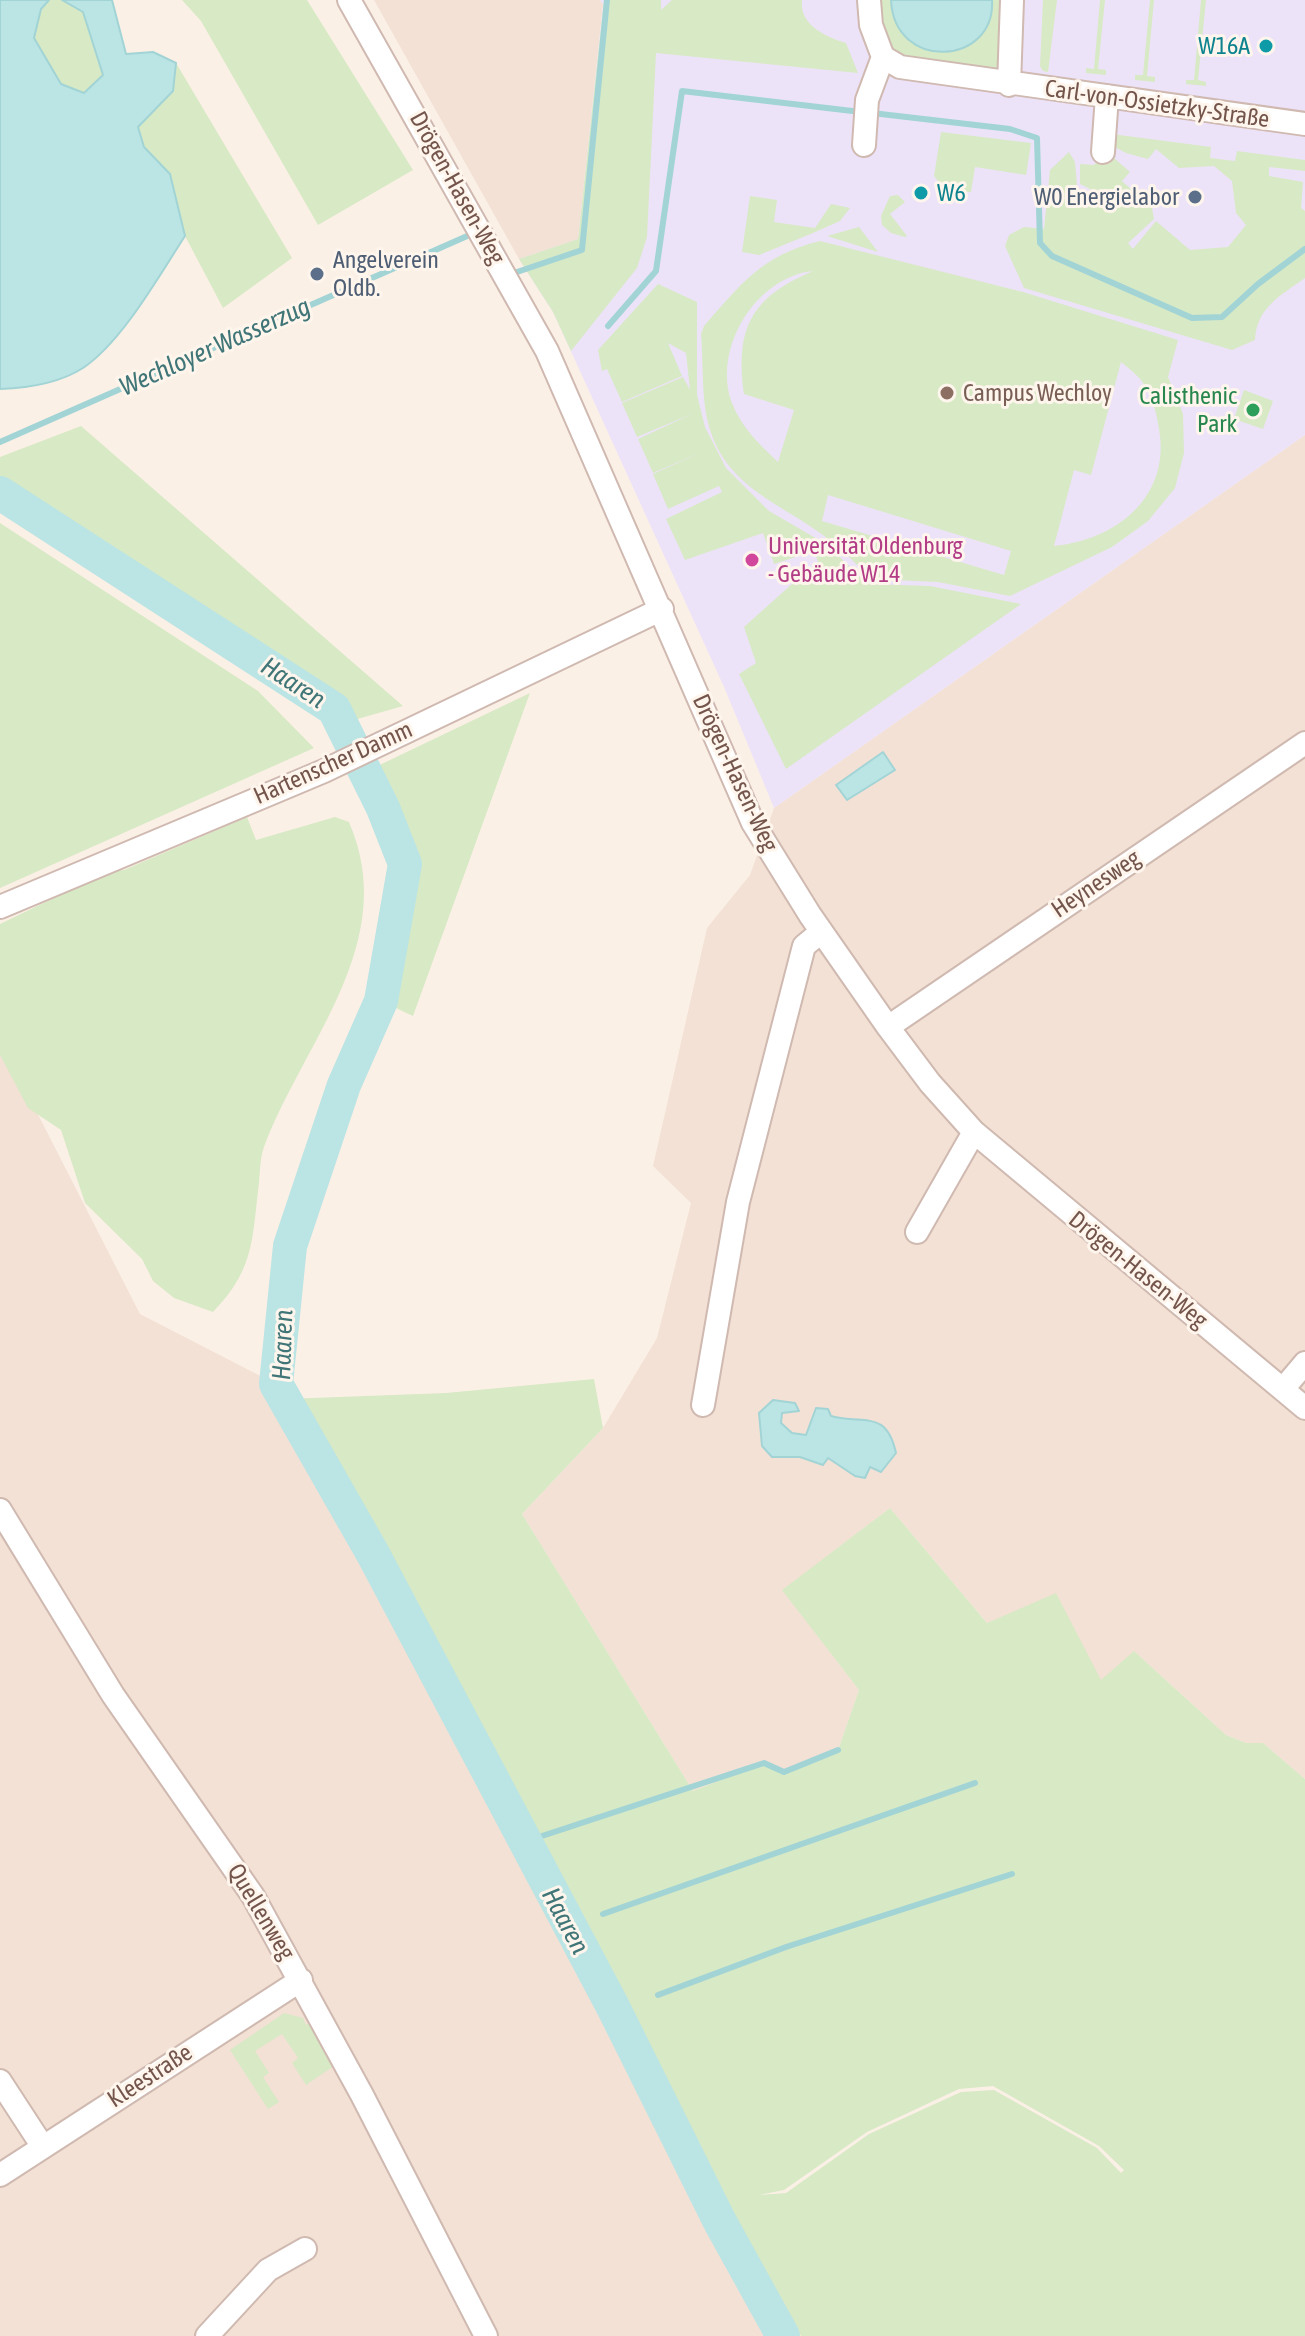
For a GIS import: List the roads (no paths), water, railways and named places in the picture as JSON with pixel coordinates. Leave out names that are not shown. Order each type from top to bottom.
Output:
[{"type":"street","name":"Drögen-Hasen-Weg","points":[[349,0],[547,351],[753,823],[821,932],[930,1083],[974,1132],[1305,1408]]},
{"type":"street","points":[[864,145],[867,100],[883,57],[871,25],[869,0]]},
{"type":"street","points":[[1009,85],[1012,0]]},
{"type":"street","name":"Carl-von-Ossietzky-Straße","points":[[883,57],[900,67],[1009,85],[1305,124]]},
{"type":"street","points":[[1103,152],[1107,96]]},
{"type":"street","name":"Hartenscher Damm","points":[[0,907],[328,768],[662,609]]},
{"type":"street","name":"Heynesweg","points":[[888,1027],[1305,743]]},
{"type":"street","points":[[703,1405],[738,1202],[804,946],[821,932]]},
{"type":"street","points":[[917,1232],[974,1132]]},
{"type":"street","points":[[1283,1389],[1305,1363]]},
{"type":"street","name":"Quellenweg","points":[[0,1510],[113,1695],[253,1896],[301,1980],[486,2336]]},
{"type":"street","name":"Kleestraße","points":[[0,2175],[301,1980]]},
{"type":"street","points":[[0,2081],[43,2147]]},
{"type":"street","points":[[207,2336],[260,2277],[305,2249]]},
{"type":"water","points":[[0,0],[49,0],[41,9],[34,38],[61,84],[84,93],[103,75],[83,12],[62,0],[112,0],[126,54],[153,52],[176,63],[173,91],[138,127],[144,147],[170,174],[185,236],[139,307],[98,357],[83,368],[53,381],[0,389]]},
{"type":"water","points":[[891,0],[992,0],[989,22],[978,38],[963,48],[944,52],[925,49],[909,40],[896,23]]},
{"type":"water","points":[[883,752],[895,770],[847,800],[836,785]]},
{"type":"water","points":[[773,1400],[795,1403],[799,1411],[782,1413],[781,1423],[792,1433],[806,1435],[816,1408],[828,1409],[831,1416],[880,1424],[892,1439],[896,1453],[881,1472],[870,1467],[865,1478],[855,1476],[828,1458],[823,1465],[800,1457],[772,1457],[762,1446],[759,1413]]},
{"type":"waterway","name":"Wechloyer Wasserzug","points":[[514,273],[582,250],[607,0]]},
{"type":"waterway","points":[[608,326],[656,271],[682,91],[861,112]]},
{"type":"waterway","points":[[872,113],[1010,129],[1037,138],[1040,243],[1052,256],[1192,318],[1222,317],[1258,284],[1305,249]]},
{"type":"waterway","name":"Wechloyer Wasserzug","points":[[0,442],[474,233]]},
{"type":"waterway","name":"Haaren","points":[[0,493],[334,709],[383,808],[405,864],[381,1001],[344,1085],[290,1246],[276,1384],[373,1554],[613,2007],[720,2222],[783,2336]]},
{"type":"waterway","points":[[542,1836],[764,1763],[784,1772],[838,1750]]},
{"type":"waterway","points":[[603,1914],[975,1783]]},
{"type":"waterway","points":[[658,1995],[786,1947],[1012,1874]]},
{"type":"place","name":"W16A","points":[[1266,46]]},
{"type":"place","name":"W6","points":[[921,193]]},
{"type":"place","name":"W0 Energielabor","points":[[1195,197]]},
{"type":"place","name":"Angelverein Oldb.","points":[[317,274]]},
{"type":"place","name":"Campus Wechloy","points":[[947,393]]},
{"type":"place","name":"Calisthenic Park","points":[[1253,410]]},
{"type":"place","name":"Universität Oldenburg - Gebäude W14","points":[[752,560]]}]
